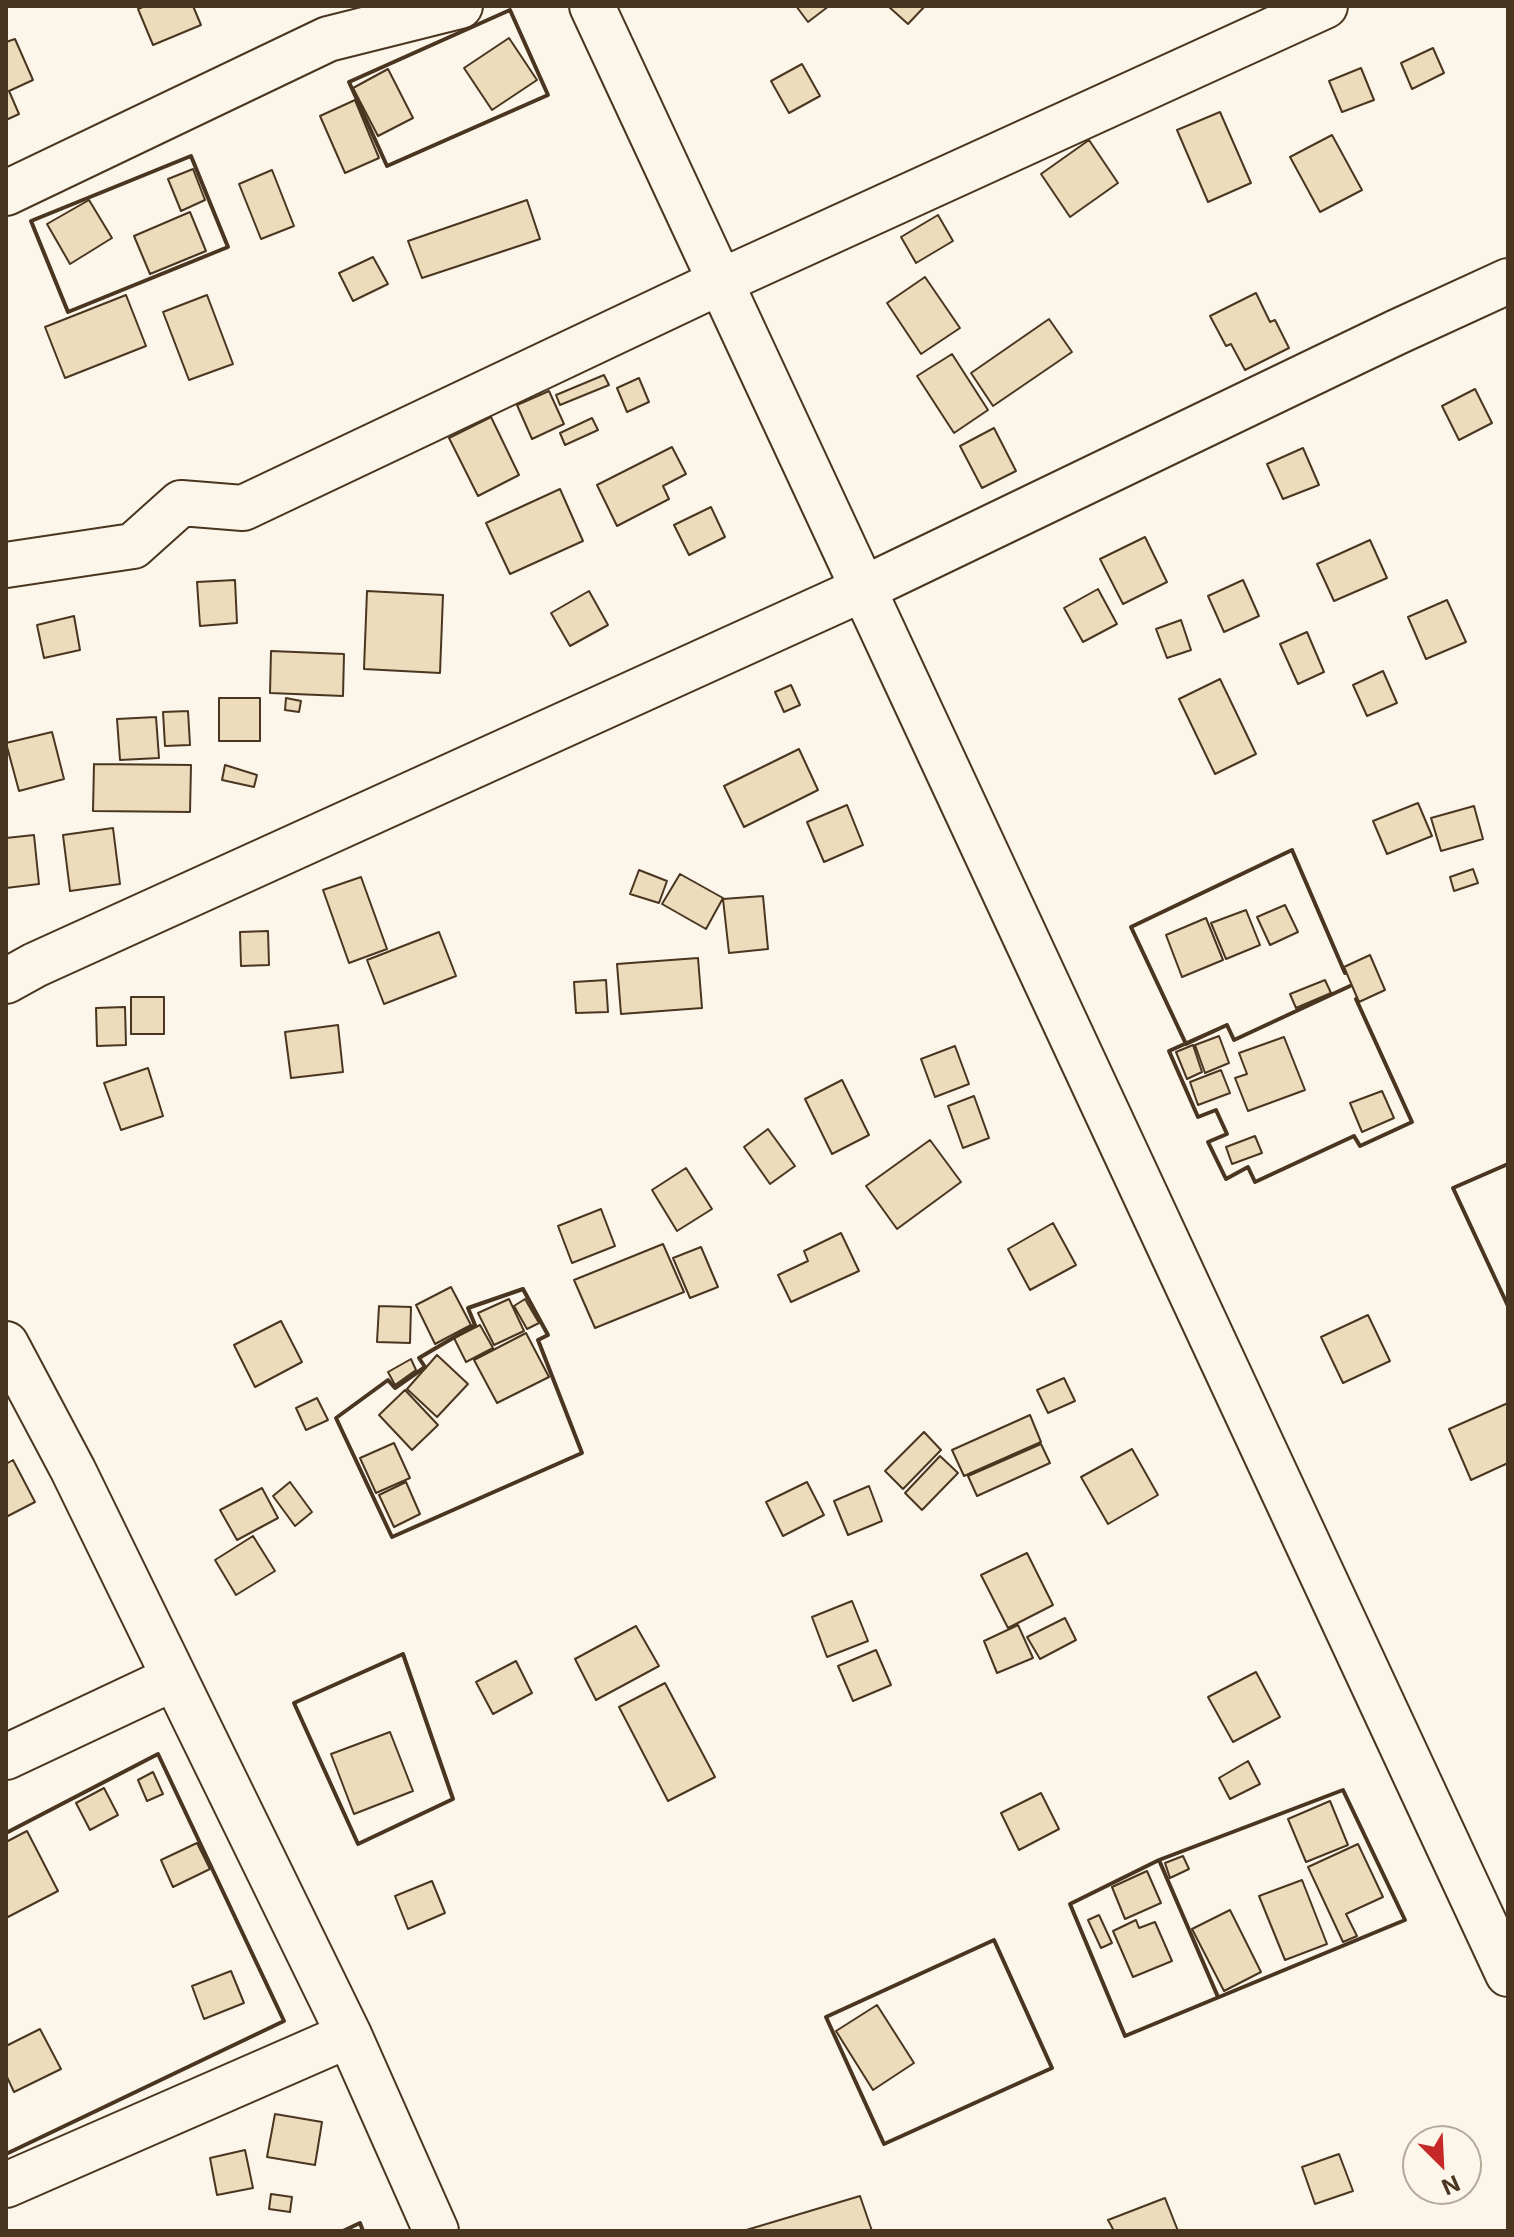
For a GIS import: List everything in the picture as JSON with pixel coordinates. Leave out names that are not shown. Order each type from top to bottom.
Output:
[{"type":"street","points":[[6,193],[328,39],[460,6]]},
{"type":"street","points":[[592,6],[1508,1974]]},
{"type":"street","points":[[6,565],[133,546],[181,503],[243,508],[722,281],[1325,6]]},
{"type":"street","points":[[6,981],[50,958],[865,588],[1508,281]]},
{"type":"street","points":[[6,1344],[73,1470],[349,2035],[436,2231]]},
{"type":"street","points":[[6,1757],[174,1678]]},
{"type":"street","points":[[6,2185],[349,2035]]},
{"type":"building","points":[[145,6],[193,6],[201,25],[153,45],[138,9]]},
{"type":"building","points":[[796,6],[829,6],[808,22]]},
{"type":"building","points":[[888,6],[925,6],[908,24]]},
{"type":"building","points":[[509,38],[537,80],[492,110],[464,68]]},
{"type":"building","points":[[15,39],[33,80],[9,91],[19,114],[6,120],[6,42]]},
{"type":"building","points":[[1433,48],[1444,73],[1412,89],[1401,63]]},
{"type":"building","points":[[802,64],[820,96],[789,113],[771,81]]},
{"type":"building","points":[[1361,68],[1374,100],[1342,112],[1329,81]]},
{"type":"building","points":[[388,69],[413,118],[378,136],[353,88]]},
{"type":"building","points":[[355,100],[379,158],[345,173],[320,116]]},
{"type":"building","points":[[1220,112],[1251,183],[1208,202],[1177,130]]},
{"type":"building","points":[[1332,135],[1362,190],[1320,212],[1290,157]]},
{"type":"building","points":[[1089,140],[1118,183],[1070,217],[1041,174]]},
{"type":"building","points":[[193,169],[205,200],[181,211],[168,179]]},
{"type":"building","points":[[272,170],[294,226],[261,239],[239,184]]},
{"type":"building","points":[[89,200],[112,238],[70,264],[47,224]]},
{"type":"building","points":[[527,200],[540,239],[422,278],[408,241]]},
{"type":"building","points":[[190,212],[206,251],[150,274],[134,236]]},
{"type":"building","points":[[938,215],[953,241],[916,263],[901,237]]},
{"type":"building","points":[[373,257],[388,284],[353,301],[339,273]]},
{"type":"building","points":[[925,277],[960,328],[921,354],[887,303]]},
{"type":"building","points":[[1256,293],[1270,322],[1275,320],[1289,348],[1245,370],[1231,344],[1226,346],[1210,316]]},
{"type":"building","points":[[126,295],[146,346],[65,378],[45,327]]},
{"type":"building","points":[[207,295],[233,364],[189,380],[163,312]]},
{"type":"building","points":[[1049,319],[1072,352],[993,406],[971,373]]},
{"type":"building","points":[[952,354],[988,410],[954,433],[917,376]]},
{"type":"building","points":[[604,375],[609,385],[560,405],[556,395]]},
{"type":"building","points":[[639,378],[649,402],[627,412],[617,388]]},
{"type":"building","points":[[1475,389],[1492,423],[1459,440],[1442,406]]},
{"type":"building","points":[[549,391],[564,424],[532,439],[517,405]]},
{"type":"building","points":[[491,417],[519,475],[478,496],[449,438]]},
{"type":"building","points":[[592,418],[598,430],[565,445],[560,433]]},
{"type":"building","points":[[994,428],[1016,471],[982,488],[960,446]]},
{"type":"building","points":[[672,447],[686,474],[663,486],[669,499],[617,526],[597,485]]},
{"type":"building","points":[[1303,448],[1319,485],[1283,499],[1267,464]]},
{"type":"building","points":[[560,489],[583,541],[510,574],[486,523]]},
{"type":"building","points":[[711,507],[725,537],[689,555],[674,525]]},
{"type":"building","points":[[1145,537],[1167,582],[1123,604],[1100,559]]},
{"type":"building","points":[[1370,540],[1387,578],[1334,601],[1317,564]]},
{"type":"building","points":[[235,580],[237,623],[200,626],[197,582]]},
{"type":"building","points":[[1243,580],[1259,616],[1224,632],[1208,596]]},
{"type":"building","points":[[1098,589],[1117,624],[1083,642],[1064,608]]},
{"type":"building","points":[[367,591],[443,595],[440,673],[364,669]]},
{"type":"building","points":[[589,591],[608,625],[570,646],[551,613]]},
{"type":"building","points":[[1447,600],[1466,642],[1426,659],[1408,617]]},
{"type":"building","points":[[74,616],[80,650],[44,658],[37,625]]},
{"type":"building","points":[[1181,620],[1191,650],[1167,658],[1156,629]]},
{"type":"building","points":[[1307,632],[1324,672],[1298,684],[1280,644]]},
{"type":"building","points":[[271,651],[344,654],[343,696],[270,693]]},
{"type":"building","points":[[1383,671],[1397,703],[1367,716],[1353,685]]},
{"type":"building","points":[[1220,679],[1256,754],[1215,774],[1179,699]]},
{"type":"building","points":[[791,685],[800,705],[784,712],[775,692]]},
{"type":"building","points":[[219,698],[260,698],[260,741],[219,741]]},
{"type":"building","points":[[286,698],[301,701],[299,712],[285,710]]},
{"type":"building","points":[[188,711],[190,745],[165,746],[163,712]]},
{"type":"building","points":[[156,717],[159,758],[120,760],[117,719]]},
{"type":"building","points":[[52,732],[64,779],[19,791],[6,743]]},
{"type":"building","points":[[799,749],[818,790],[744,827],[724,786]]},
{"type":"building","points":[[94,764],[191,765],[190,812],[93,811]]},
{"type":"building","points":[[225,765],[257,775],[254,787],[222,780]]},
{"type":"building","points":[[1418,803],[1432,836],[1387,854],[1373,821]]},
{"type":"building","points":[[847,805],[863,845],[824,862],[807,822]]},
{"type":"building","points":[[1474,806],[1483,839],[1441,851],[1431,818]]},
{"type":"building","points":[[113,828],[120,884],[70,891],[63,835]]},
{"type":"building","points":[[34,835],[39,884],[6,888],[6,838]]},
{"type":"building","points":[[1473,869],[1478,883],[1454,891],[1450,877]]},
{"type":"building","points":[[639,870],[667,881],[659,903],[630,894]]},
{"type":"building","points":[[680,874],[723,898],[706,929],[662,904]]},
{"type":"building","points":[[361,877],[387,949],[349,963],[323,890]]},
{"type":"building","points":[[763,896],[768,949],[729,953],[723,899]]},
{"type":"building","points":[[1285,905],[1298,932],[1270,945],[1257,917]]},
{"type":"building","points":[[1246,910],[1260,945],[1226,959],[1211,923]]},
{"type":"building","points":[[1206,918],[1223,960],[1182,977],[1166,935]]},
{"type":"building","points":[[268,931],[269,965],[241,966],[240,932]]},
{"type":"building","points":[[439,932],[456,976],[384,1004],[367,960]]},
{"type":"building","points":[[1370,955],[1385,990],[1359,1002],[1344,967]]},
{"type":"building","points":[[698,958],[702,1008],[621,1014],[617,964]]},
{"type":"building","points":[[606,980],[608,1012],[576,1013],[574,982]]},
{"type":"building","points":[[1325,980],[1331,993],[1296,1008],[1290,994]]},
{"type":"building","points":[[131,997],[164,997],[164,1034],[131,1034]]},
{"type":"building","points":[[125,1007],[126,1045],[97,1046],[96,1008]]},
{"type":"building","points":[[338,1025],[343,1072],[291,1078],[285,1032]]},
{"type":"building","points":[[1219,1036],[1229,1063],[1205,1073],[1195,1045]]},
{"type":"building","points":[[1284,1037],[1305,1090],[1248,1111],[1235,1078],[1247,1074],[1239,1053]]},
{"type":"building","points":[[1193,1045],[1202,1072],[1187,1079],[1176,1052]]},
{"type":"building","points":[[955,1046],[969,1084],[935,1097],[921,1059]]},
{"type":"building","points":[[148,1068],[163,1116],[121,1130],[104,1083]]},
{"type":"building","points":[[1221,1070],[1230,1093],[1198,1105],[1190,1082]]},
{"type":"building","points":[[842,1080],[869,1135],[832,1154],[805,1099]]},
{"type":"building","points":[[1382,1091],[1394,1118],[1362,1132],[1350,1103]]},
{"type":"building","points":[[974,1096],[989,1138],[963,1148],[948,1106]]},
{"type":"building","points":[[768,1129],[795,1166],[770,1184],[744,1147]]},
{"type":"building","points":[[1255,1136],[1262,1153],[1232,1164],[1226,1147]]},
{"type":"building","points":[[930,1140],[961,1182],[897,1229],[866,1186]]},
{"type":"building","points":[[686,1168],[712,1209],[677,1231],[652,1190]]},
{"type":"building","points":[[601,1209],[615,1246],[572,1263],[558,1226]]},
{"type":"building","points":[[1053,1223],[1076,1265],[1030,1290],[1008,1249]]},
{"type":"building","points":[[841,1233],[859,1271],[791,1302],[778,1275],[808,1261],[804,1251]]},
{"type":"building","points":[[663,1244],[684,1292],[595,1328],[574,1280]]},
{"type":"building","points":[[701,1247],[718,1287],[690,1298],[673,1258]]},
{"type":"building","points":[[451,1287],[471,1325],[435,1344],[416,1305]]},
{"type":"building","points":[[509,1299],[524,1331],[494,1345],[478,1313]]},
{"type":"building","points":[[525,1299],[539,1323],[527,1329],[514,1306]]},
{"type":"building","points":[[379,1306],[411,1307],[410,1343],[377,1342]]},
{"type":"building","points":[[1368,1315],[1390,1361],[1343,1383],[1321,1337]]},
{"type":"building","points":[[281,1321],[302,1362],[255,1387],[234,1345]]},
{"type":"building","points":[[480,1325],[493,1348],[466,1362],[454,1338]]},
{"type":"building","points":[[526,1333],[549,1377],[497,1403],[474,1360]]},
{"type":"building","points":[[437,1355],[468,1384],[437,1417],[407,1389]]},
{"type":"building","points":[[411,1359],[416,1370],[395,1385],[388,1372]]},
{"type":"building","points":[[1064,1378],[1075,1401],[1048,1413],[1037,1390]]},
{"type":"building","points":[[405,1390],[438,1425],[412,1450],[379,1415]]},
{"type":"building","points":[[317,1398],[328,1420],[306,1430],[296,1408]]},
{"type":"building","points":[[1508,1403],[1508,1463],[1471,1480],[1449,1429]]},
{"type":"building","points":[[1030,1415],[1041,1442],[964,1476],[952,1450]]},
{"type":"building","points":[[924,1432],[941,1450],[903,1489],[885,1471]]},
{"type":"building","points":[[394,1443],[410,1478],[376,1493],[360,1458]]},
{"type":"building","points":[[1041,1444],[1050,1463],[977,1496],[968,1476]]},
{"type":"building","points":[[1132,1449],[1158,1495],[1108,1524],[1081,1477]]},
{"type":"building","points":[[940,1456],[958,1473],[922,1510],[905,1493]]},
{"type":"building","points":[[13,1460],[35,1502],[6,1517],[6,1464]]},
{"type":"building","points":[[290,1482],[312,1512],[295,1526],[273,1496]]},
{"type":"building","points":[[406,1482],[420,1514],[394,1527],[379,1495]]},
{"type":"building","points":[[807,1482],[824,1515],[783,1536],[766,1502]]},
{"type":"building","points":[[869,1486],[882,1521],[848,1535],[834,1501]]},
{"type":"building","points":[[262,1488],[278,1518],[237,1540],[220,1510]]},
{"type":"building","points":[[253,1536],[275,1571],[236,1595],[215,1560]]},
{"type":"building","points":[[1027,1553],[1053,1605],[1008,1628],[981,1575]]},
{"type":"building","points":[[852,1601],[868,1641],[827,1657],[812,1617]]},
{"type":"building","points":[[1065,1618],[1076,1640],[1040,1659],[1027,1637]]},
{"type":"building","points":[[1018,1625],[1033,1658],[997,1673],[984,1641]]},
{"type":"building","points":[[636,1626],[659,1666],[596,1700],[575,1659]]},
{"type":"building","points":[[876,1650],[891,1685],[853,1701],[838,1666]]},
{"type":"building","points":[[516,1661],[532,1693],[493,1714],[476,1682]]},
{"type":"building","points":[[1256,1672],[1280,1717],[1233,1742],[1208,1697]]},
{"type":"building","points":[[665,1683],[715,1777],[668,1801],[619,1707]]},
{"type":"building","points":[[390,1732],[413,1791],[354,1814],[331,1754]]},
{"type":"building","points":[[1248,1761],[1260,1784],[1230,1799],[1219,1778]]},
{"type":"building","points":[[153,1772],[163,1794],[147,1801],[138,1780]]},
{"type":"building","points":[[104,1788],[118,1815],[90,1830],[76,1803]]},
{"type":"building","points":[[1041,1793],[1059,1829],[1019,1850],[1001,1813]]},
{"type":"building","points":[[1330,1801],[1348,1845],[1306,1862],[1288,1819]]},
{"type":"building","points":[[27,1831],[58,1891],[6,1918],[6,1842]]},
{"type":"building","points":[[197,1843],[210,1869],[173,1887],[161,1860]]},
{"type":"building","points":[[1358,1844],[1383,1897],[1346,1914],[1357,1936],[1343,1942],[1308,1867]]},
{"type":"building","points":[[1183,1856],[1189,1869],[1170,1878],[1165,1863]]},
{"type":"building","points":[[1147,1871],[1161,1903],[1125,1919],[1112,1887]]},
{"type":"building","points":[[1302,1880],[1327,1944],[1285,1960],[1259,1896]]},
{"type":"building","points":[[432,1881],[445,1913],[408,1929],[395,1896]]},
{"type":"building","points":[[1230,1910],[1261,1972],[1224,1991],[1192,1929]]},
{"type":"building","points":[[1099,1915],[1112,1943],[1101,1948],[1088,1920]]},
{"type":"building","points":[[1136,1920],[1139,1928],[1155,1922],[1172,1961],[1133,1977],[1113,1931]]},
{"type":"building","points":[[231,1971],[244,2003],[204,2019],[192,1986]]},
{"type":"building","points":[[877,2005],[914,2063],[873,2090],[836,2031]]},
{"type":"building","points":[[40,2029],[61,2069],[14,2092],[6,2075],[6,2046]]},
{"type":"building","points":[[275,2114],[322,2122],[315,2165],[267,2157]]},
{"type":"building","points":[[245,2150],[253,2188],[217,2195],[210,2158]]},
{"type":"building","points":[[1339,2154],[1353,2191],[1315,2204],[1302,2167]]},
{"type":"building","points":[[271,2194],[292,2197],[290,2212],[269,2209]]},
{"type":"building","points":[[860,2196],[872,2231],[743,2231]]},
{"type":"building","points":[[1165,2198],[1178,2231],[1114,2231],[1108,2220]]},
{"type":"wall","points":[[510,10],[548,95],[387,166],[349,82],[510,10]]},
{"type":"wall","points":[[191,156],[228,247],[68,312],[31,221],[191,156]]},
{"type":"wall","points":[[1345,973],[1292,850],[1131,927],[1186,1044],[1227,1025],[1234,1040],[1350,986]]},
{"type":"wall","points":[[1350,986],[1234,1040],[1227,1025],[1169,1051],[1198,1117],[1216,1110],[1227,1134],[1208,1142],[1226,1179],[1248,1167],[1255,1182],[1354,1136],[1360,1146],[1412,1122],[1356,999]]},
{"type":"wall","points":[[1508,1164],[1453,1188],[1508,1306]]},
{"type":"wall","points":[[523,1289],[548,1335],[538,1340],[582,1453],[392,1537],[336,1418],[388,1380],[395,1388],[425,1367],[419,1358],[475,1325],[468,1308],[523,1289]]},
{"type":"wall","points":[[403,1654],[453,1799],[358,1844],[294,1703],[403,1654]]},
{"type":"wall","points":[[6,1833],[158,1754],[284,2021],[6,2154]]},
{"type":"wall","points":[[1218,1997],[1159,1860],[1070,1904],[1125,2036],[1405,1920],[1343,1790],[1159,1860],[1218,1997]]},
{"type":"wall","points":[[994,1940],[1052,2068],[884,2144],[826,2017],[994,1940]]},
{"type":"wall","points":[[343,2231],[360,2223],[363,2231]]}]
